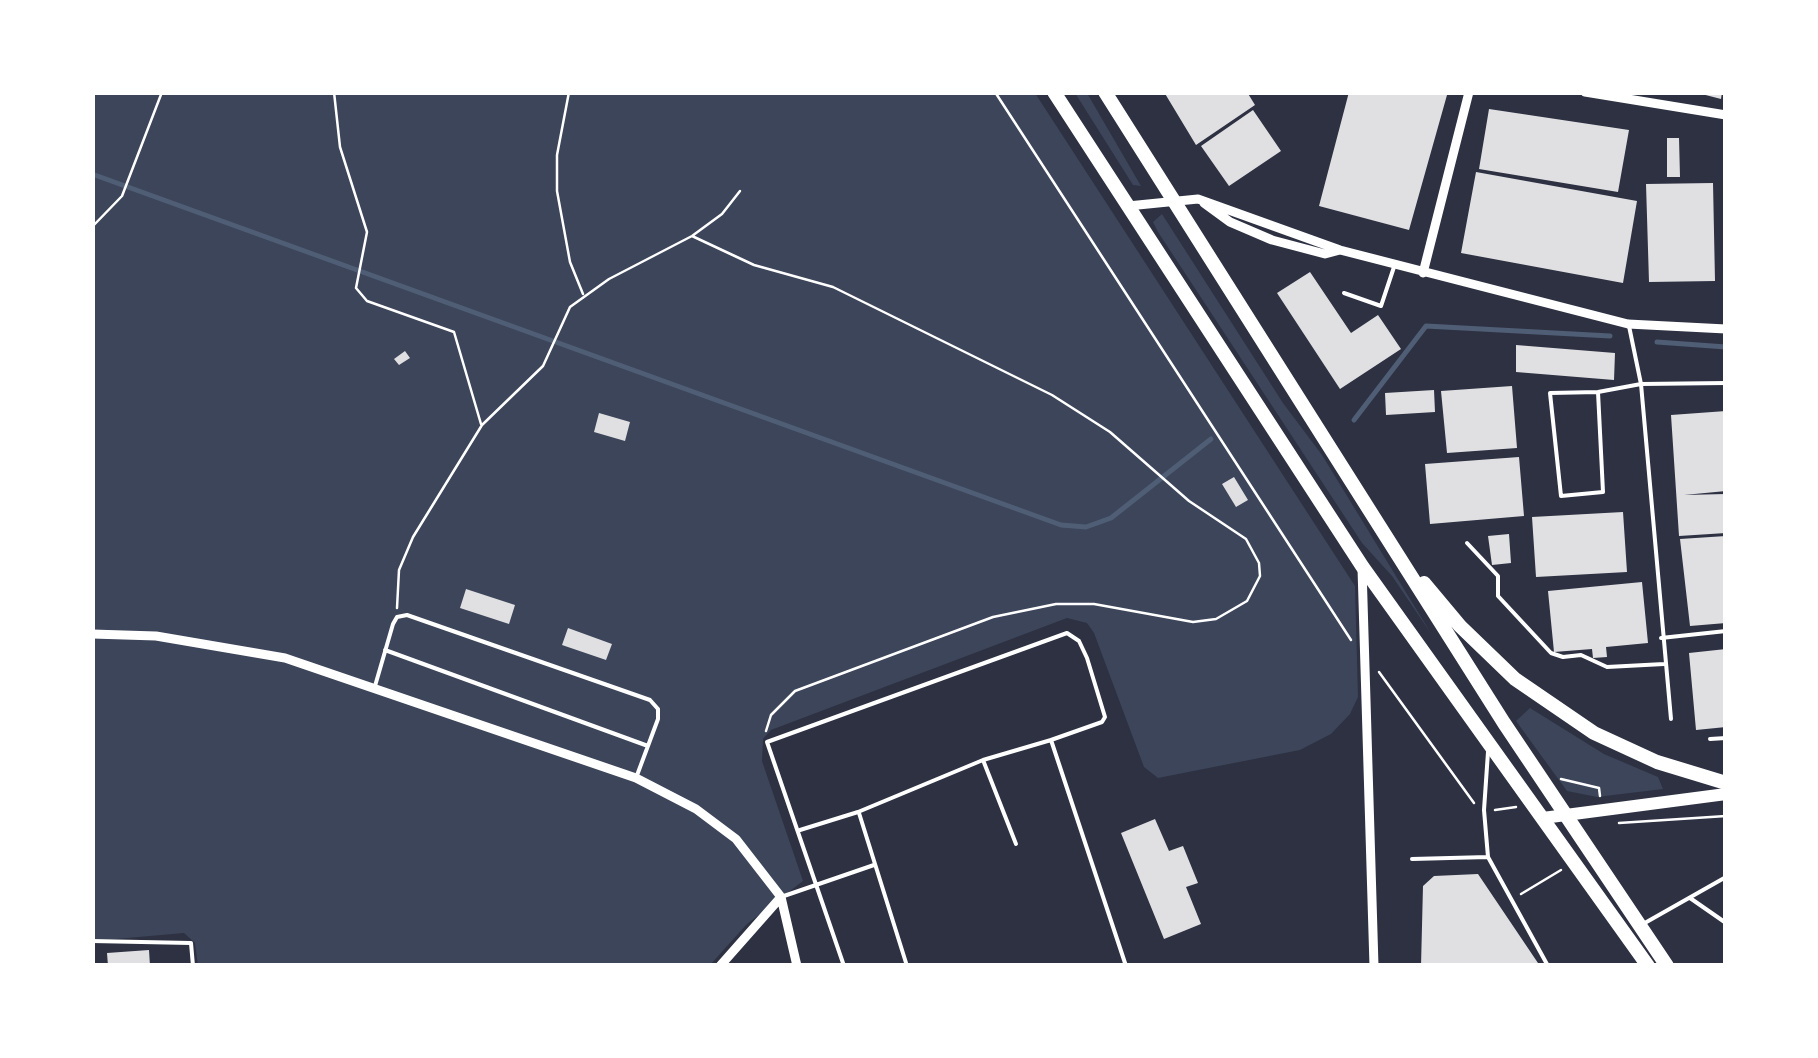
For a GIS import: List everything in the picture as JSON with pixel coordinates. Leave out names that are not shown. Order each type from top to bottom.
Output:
[{"type":"main road","points":[[1054,92],[1362,566],[1543,818],[1667,966]]},
{"type":"main road","points":[[1106,92],[1564,813],[1635,930],[1648,966]]},
{"type":"main road","points":[[1382,530],[1460,626],[1515,679],[1594,733],[1656,762],[1726,783]]},
{"type":"main road","points":[[1543,818],[1726,794]]},
{"type":"street","points":[[1422,273],[1469,92]]},
{"type":"street","points":[[1585,92],[1726,115]]},
{"type":"street","points":[[1128,206],[1198,199],[1340,250],[1628,324],[1726,329]]},
{"type":"street","points":[[1198,199],[1230,222],[1272,240],[1325,254],[1340,250]]},
{"type":"street","points":[[1362,566],[1374,966]]},
{"type":"street","points":[[92,634],[156,636],[285,658],[636,778],[696,809],[736,839],[781,897],[797,966]]},
{"type":"street","points":[[720,966],[781,897]]},
{"type":"lane","points":[[1344,293],[1381,306],[1395,264]]},
{"type":"lane","points":[[1628,324],[1641,384],[1660,638],[1671,719]]},
{"type":"lane","points":[[1598,392],[1603,492],[1561,496],[1550,393],[1598,392],[1641,384],[1726,383]]},
{"type":"lane","points":[[1467,543],[1498,576],[1498,596],[1551,653],[1581,656],[1607,667],[1664,664]]},
{"type":"lane","points":[[375,686],[397,617],[407,615],[650,700],[658,709],[658,720],[636,778]]},
{"type":"lane","points":[[1660,638],[1726,630]]},
{"type":"lane","points":[[800,830],[858,812],[983,760],[1102,722],[1106,716],[1079,642],[1067,634],[766,742],[800,830],[844,966]]},
{"type":"lane","points":[[385,650],[648,746]]},
{"type":"lane","points":[[1710,739],[1726,738]]},
{"type":"lane","points":[[1051,740],[1126,966]]},
{"type":"lane","points":[[1489,741],[1484,810],[1488,857],[1548,966]]},
{"type":"lane","points":[[983,760],[1016,844]]},
{"type":"lane","points":[[858,812],[907,966]]},
{"type":"lane","points":[[1412,859],[1488,857]]},
{"type":"lane","points":[[781,897],[874,865]]},
{"type":"lane","points":[[1635,930],[1723,879],[1726,888]]},
{"type":"lane","points":[[1690,898],[1726,924]]},
{"type":"lane","points":[[92,941],[192,943],[193,966]]},
{"type":"path","points":[[92,227],[122,196],[162,92]]},
{"type":"path","points":[[334,92],[340,147],[368,232],[356,288],[366,301],[454,332],[482,426]]},
{"type":"path","points":[[569,92],[557,155],[557,191],[570,262],[584,295]]},
{"type":"path","points":[[995,92],[1363,656],[1398,695],[1467,792]]},
{"type":"path","points":[[397,617],[399,570],[405,554],[482,426],[498,406],[530,382],[570,307],[584,295],[692,236],[722,214],[740,192]]},
{"type":"path","points":[[692,236],[754,266],[832,287],[1052,395],[1110,432],[1254,549],[1260,576],[1236,612],[1193,622],[1094,604],[1056,604],[993,617],[796,690],[770,715],[766,742]]},
{"type":"path","points":[[1604,824],[1726,816]]},
{"type":"path","points":[[1517,896],[1547,878]]},
{"type":"shaded area","points":[[93,93],[1035,93],[1355,586],[1358,697],[1350,714],[1331,734],[1300,750],[1158,778],[1144,767],[1094,633],[1087,623],[1067,618],[771,730],[763,739],[762,761],[803,881],[747,924],[710,965],[198,966],[195,943],[184,933],[93,941]]},
{"type":"shaded area","points":[[1075,93],[1087,93],[1141,186],[1133,185]]},
{"type":"shaded area","points":[[1162,214],[1283,403],[1322,455],[1432,635],[1392,576],[1362,543],[1158,232],[1153,222]]},
{"type":"shaded area","points":[[1530,708],[1604,754],[1658,777],[1663,789],[1597,797],[1567,791],[1516,721]]},
{"type":"building","points":[[1164,92],[1247,92],[1255,105],[1196,145]]},
{"type":"building","points":[[1349,92],[1447,95],[1409,230],[1319,206]]},
{"type":"building","points":[[1694,92],[1722,92],[1721,99]]},
{"type":"building","points":[[1489,109],[1629,130],[1618,192],[1479,169]]},
{"type":"building","points":[[1253,110],[1281,151],[1229,186],[1201,146]]},
{"type":"building","points":[[1667,138],[1679,138],[1680,177],[1667,177]]},
{"type":"building","points":[[1476,172],[1637,201],[1623,283],[1461,253]]},
{"type":"building","points":[[1713,183],[1715,281],[1649,282],[1646,184]]},
{"type":"building","points":[[1310,272],[1351,333],[1378,315],[1401,349],[1340,389],[1277,293]]},
{"type":"building","points":[[1516,345],[1615,353],[1614,380],[1516,372]]},
{"type":"building","points":[[405,351],[410,358],[399,365],[394,359]]},
{"type":"building","points":[[1512,386],[1517,448],[1447,453],[1441,391]]},
{"type":"building","points":[[1434,390],[1435,412],[1386,415],[1385,393]]},
{"type":"building","points":[[1726,411],[1726,491],[1684,495],[1726,494],[1726,533],[1679,536],[1671,415]]},
{"type":"building","points":[[599,413],[630,422],[625,441],[594,432]]},
{"type":"building","points":[[1519,457],[1524,516],[1430,524],[1425,464]]},
{"type":"building","points":[[1234,477],[1248,500],[1236,507],[1222,484]]},
{"type":"building","points":[[1623,512],[1627,572],[1536,577],[1532,517]]},
{"type":"building","points":[[1509,534],[1511,563],[1492,565],[1488,536]]},
{"type":"building","points":[[1726,536],[1726,623],[1690,626],[1680,539]]},
{"type":"building","points":[[1642,582],[1648,643],[1606,647],[1607,657],[1593,658],[1592,649],[1554,652],[1548,591]]},
{"type":"building","points":[[466,589],[515,605],[509,624],[460,608]]},
{"type":"building","points":[[568,628],[612,644],[606,660],[562,645]]},
{"type":"building","points":[[1726,649],[1726,727],[1696,730],[1689,653]]},
{"type":"building","points":[[1155,819],[1169,851],[1183,846],[1198,883],[1186,887],[1201,924],[1164,939],[1121,833]]},
{"type":"building","points":[[1478,874],[1540,966],[1421,966],[1423,886],[1434,876]]},
{"type":"building","points":[[149,950],[150,966],[108,966],[107,953]]},
{"type":"waterway","points":[[92,174],[1061,525],[1086,527],[1111,518],[1211,439]]},
{"type":"waterway","points":[[1354,420],[1426,326],[1610,336]]},
{"type":"waterway","points":[[1657,342],[1726,347]]}]
